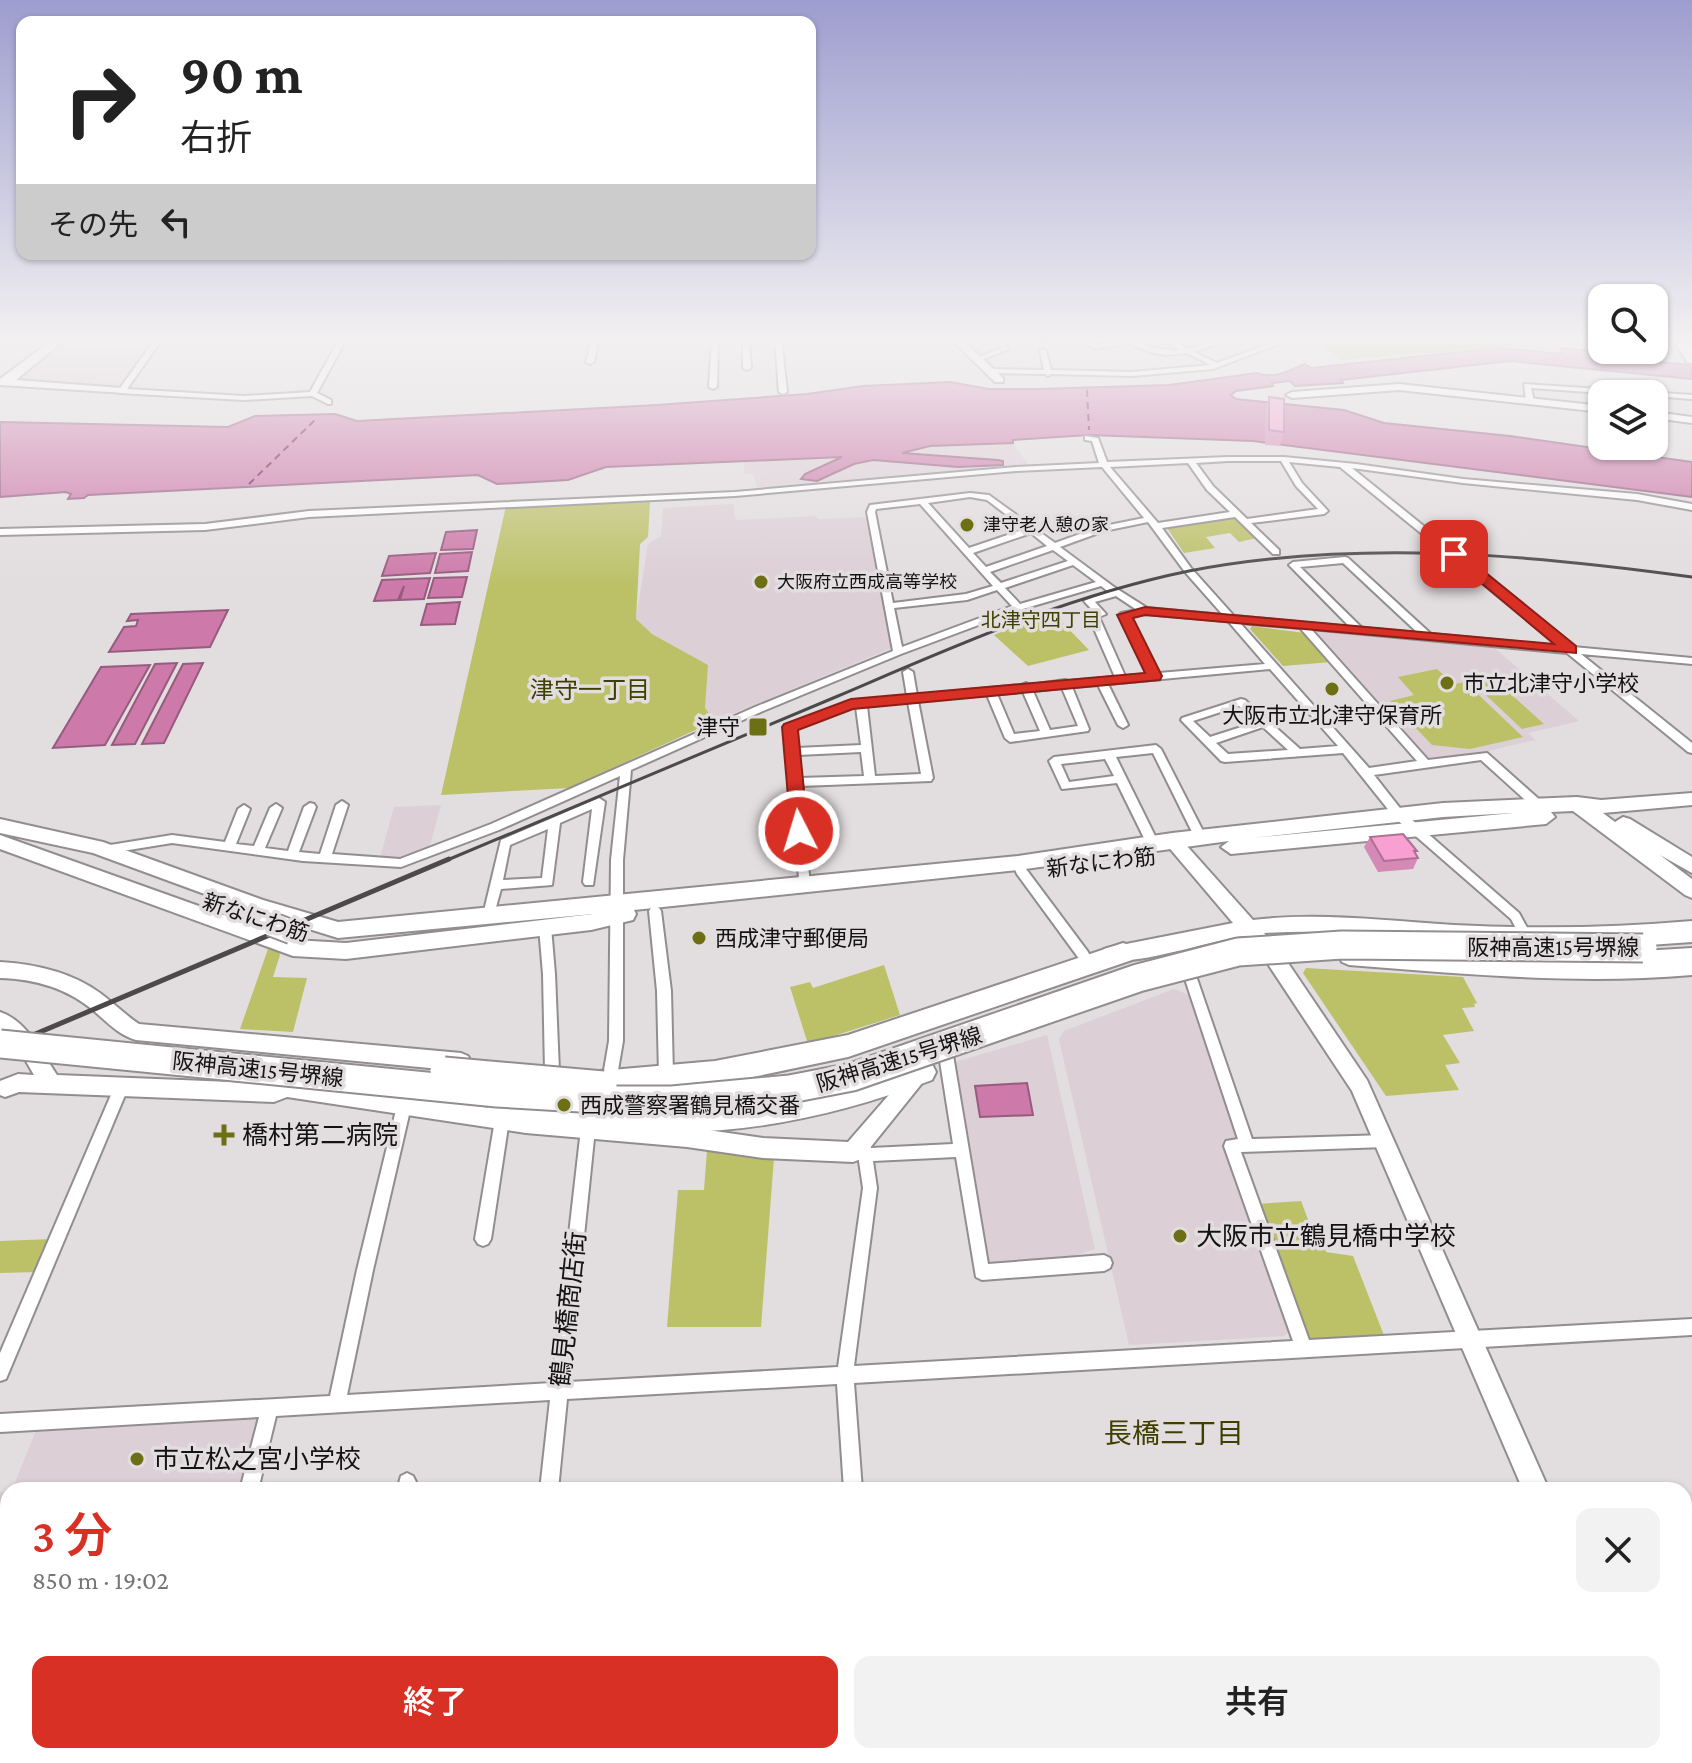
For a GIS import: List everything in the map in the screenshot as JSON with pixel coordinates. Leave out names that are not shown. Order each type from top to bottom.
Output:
[{"type":"highway","name":"阪神高速15号堺線","points":[[0,1028],[599,1080],[706,1085],[808,1072],[887,1050],[1130,964],[1200,944],[1241,937],[1337,931],[1593,937],[1690,934]]},
{"type":"highway","name":"阪神高速15号堺線","points":[[0,1044],[537,1097],[634,1102],[720,1100],[812,1087],[852,1077],[1175,966],[1238,952],[1304,945],[1600,949],[1690,934]]},
{"type":"highway","points":[[1304,945],[1578,963],[1692,958]]},
{"type":"highway","points":[[599,1080],[715,1073],[809,1056],[884,1035],[1082,962],[1123,953]]},
{"type":"highway","points":[[210,1065],[415,1091],[502,1107],[629,1118],[701,1119],[785,1109],[889,1085],[922,1072]]},
{"type":"main road","name":"新なにわ筋","points":[[620,910],[655,911],[1020,867],[1169,845],[1415,828],[1692,799]]},
{"type":"main road","name":"新なにわ筋","points":[[0,833],[76,854],[292,932],[345,939],[620,910],[804,886],[1020,867],[1169,845],[1200,837],[1399,815],[1537,804],[1589,808]]},
{"type":"main road","points":[[1589,808],[1692,866]]},
{"type":"main road","points":[[1589,808],[1692,890]]},
{"type":"main road","points":[[0,833],[104,850],[318,927],[338,930],[489,915],[620,910]]},
{"type":"main road","points":[[0,833],[293,948],[346,951],[545,927],[620,910]]},
{"type":"street","points":[[1088,438],[1095,440],[1104,465],[1153,522],[1188,570],[1399,815],[1515,916],[1524,933]]},
{"type":"street","points":[[0,532],[205,527],[309,514],[735,494],[1016,469],[1283,459],[1463,481],[1637,497],[1692,507]]},
{"type":"street","points":[[1243,522],[1324,511],[1299,484],[1283,459]]},
{"type":"street","points":[[1190,461],[1235,514],[1276,552]]},
{"type":"street","points":[[1343,465],[1692,749]]},
{"type":"street","points":[[898,652],[871,512],[875,505],[970,495],[989,498],[1102,583],[1145,611]]},
{"type":"street","points":[[921,500],[1018,608]]},
{"type":"street","points":[[984,571],[1102,529],[1235,514]]},
{"type":"street","points":[[967,552],[1032,530]]},
{"type":"street","points":[[1360,631],[1293,565],[1345,560],[1428,637]]},
{"type":"street","points":[[889,606],[967,597],[1074,562]]},
{"type":"street","points":[[104,850],[172,839],[292,855],[401,863],[495,827],[626,767],[898,652],[1018,608],[1102,583]]},
{"type":"street","points":[[1116,593],[1089,601],[1101,614],[1093,615],[1121,679]]},
{"type":"street","points":[[1155,676],[1124,615],[1145,611],[1692,661]]},
{"type":"street","points":[[1304,627],[1426,764]]},
{"type":"street","points":[[804,886],[790,727],[861,703],[1273,666]]},
{"type":"street","points":[[795,782],[927,778],[908,672]]},
{"type":"street","points":[[1101,680],[1123,725]]},
{"type":"street","points":[[990,690],[1010,738],[1084,729],[1065,683]]},
{"type":"street","points":[[1026,686],[1047,734]]},
{"type":"street","points":[[1298,753],[1241,702],[1186,720],[1225,758],[1298,753],[1345,749]]},
{"type":"street","points":[[861,703],[870,779]]},
{"type":"street","points":[[1208,742],[1264,723]]},
{"type":"street","points":[[792,752],[866,748]]},
{"type":"street","points":[[1121,779],[1066,786],[1054,761],[1156,749],[1200,837]]},
{"type":"street","points":[[1109,755],[1121,779],[1169,845],[1273,956],[1360,1086],[1533,1482]]},
{"type":"street","points":[[1365,772],[1483,756],[1537,804]]},
{"type":"street","points":[[599,1080],[616,1041],[626,767]]},
{"type":"street","points":[[489,915],[505,843],[599,802],[589,882]]},
{"type":"street","points":[[325,858],[342,805]]},
{"type":"street","points":[[292,855],[310,807]]},
{"type":"street","points":[[258,850],[276,808]]},
{"type":"street","points":[[229,846],[244,809]]},
{"type":"street","points":[[496,885],[548,882],[555,820]]},
{"type":"street","points":[[0,970],[41,974],[76,988],[102,1006],[114,1021],[136,1032],[299,1048],[377,1052],[552,1071],[599,1080],[730,1069],[805,1056],[844,1045],[1082,962],[1020,867]]},
{"type":"street","points":[[655,911],[664,991],[666,1075]]},
{"type":"street","points":[[1123,953],[1247,927],[1355,924],[1524,933],[1690,934]]},
{"type":"street","points":[[545,927],[552,1071]]},
{"type":"street","points":[[30,1050],[270,1077],[286,1088],[502,1120],[687,1137],[763,1148],[853,1152],[863,1147],[922,1072],[946,1055],[1187,967],[1228,959],[1306,953],[1576,974],[1644,973],[1692,967]]},
{"type":"street","points":[[1187,967],[1247,1145]]},
{"type":"street","points":[[0,1020],[30,1050],[52,1086]]},
{"type":"street","points":[[2,1092],[18,1083],[274,1093],[286,1088],[299,1048]]},
{"type":"street","points":[[2,1092],[30,1050]]},
{"type":"street","points":[[946,1055],[982,1272],[1104,1263]]},
{"type":"street","points":[[0,1373],[121,1088]]},
{"type":"street","points":[[337,1403],[404,1106]]},
{"type":"street","points":[[483,1239],[502,1120]]},
{"type":"street","name":"鶴見橋商店街","points":[[550,1482],[588,1129]]},
{"type":"street","points":[[1304,1348],[1231,1146],[1386,1141]]},
{"type":"street","points":[[863,1147],[962,1150]]},
{"type":"street","points":[[852,1482],[845,1374],[870,1188],[863,1147]]},
{"type":"street","points":[[0,1423],[1692,1327]]},
{"type":"street","points":[[251,1482],[270,1407]]},
{"type":"shaded area","points":[[245,420],[1376,420],[1588,447],[1588,460],[1668,459],[1692,462],[1692,497],[1253,441],[1089,435],[1013,440],[1013,443],[930,446],[902,453],[998,460],[1003,461],[1003,465],[958,467],[873,460],[854,464],[817,481],[801,479],[805,474],[842,457],[606,467],[568,480],[497,484],[478,475],[88,495],[68,499],[71,494],[66,492],[0,497],[0,422],[228,427]]},
{"type":"shaded area","points":[[1013,443],[1030,467],[758,491],[753,474],[745,474],[743,461],[838,456],[857,465],[873,460],[898,462],[903,452],[930,446]]},
{"type":"shaded area","name":"大阪府立西成高等学校","points":[[733,504],[736,520],[816,516],[818,519],[864,517],[868,520],[892,648],[715,721],[705,708],[708,665],[652,634],[636,619],[648,544],[661,536],[663,508]]},
{"type":"shaded area","points":[[477,530],[473,549],[441,550],[446,532]]},
{"type":"shaded area","points":[[472,552],[468,571],[435,573],[440,554]]},
{"type":"shaded area","points":[[436,553],[430,573],[382,576],[389,556]]},
{"type":"shaded area","points":[[467,577],[462,597],[428,598],[434,578]]},
{"type":"shaded area","points":[[430,578],[424,599],[400,600],[404,586],[398,600],[374,601],[382,580]]},
{"type":"shaded area","points":[[460,602],[455,624],[421,625],[427,604]]},
{"type":"shaded area","points":[[228,610],[210,647],[109,652],[124,627],[136,626],[138,620],[127,621],[131,614]]},
{"type":"shaded area","name":"市立北津守小学校","points":[[1318,631],[1491,645],[1579,721],[1528,733],[1535,740],[1484,752],[1428,758],[1315,636]]},
{"type":"shaded area","points":[[177,663],[135,744],[112,745],[155,664]]},
{"type":"shaded area","points":[[203,663],[164,743],[142,744],[183,664]]},
{"type":"shaded area","points":[[150,665],[105,745],[53,748],[101,667]]},
{"type":"shaded area","points":[[441,805],[429,848],[400,860],[380,858],[394,807]]},
{"type":"shaded area","name":"大阪市立鶴見橋中学校","points":[[1174,989],[1194,997],[1239,1141],[1224,1141],[1290,1331],[1284,1336],[1129,1345],[1059,1039],[1064,1031]]},
{"type":"shaded area","points":[[1047,1035],[1095,1249],[1076,1255],[1068,1262],[993,1266],[986,1261],[952,1063]]},
{"type":"shaded area","points":[[1027,1083],[1033,1115],[980,1117],[975,1086]]},
{"type":"shaded area","name":"市立松之宮小学校","points":[[261,1415],[242,1482],[15,1482],[37,1428]]},
{"type":"green space","points":[[650,502],[648,537],[640,544],[636,619],[652,634],[708,665],[705,708],[715,721],[569,788],[441,795],[506,506]]},
{"type":"green space","points":[[1233,515],[1257,538],[1239,542],[1230,533],[1206,537],[1215,548],[1184,553],[1167,528]]},
{"type":"green space","points":[[1041,616],[1059,619],[1089,650],[1028,666],[994,635]]},
{"type":"green space","points":[[1252,626],[1305,633],[1332,662],[1283,666],[1250,629]]},
{"type":"green space","points":[[1437,669],[1454,684],[1465,682],[1523,737],[1470,749],[1432,745],[1390,701],[1414,695],[1398,677]]},
{"type":"green space","points":[[1494,679],[1544,724],[1522,729],[1473,683]]},
{"type":"green space","points":[[268,949],[280,955],[273,977],[307,978],[293,1032],[240,1029]]},
{"type":"green space","points":[[884,965],[900,1015],[808,1044],[790,987],[810,982],[813,988]]},
{"type":"green space","points":[[1306,968],[1463,977],[1477,1003],[1475,1007],[1462,1008],[1474,1031],[1443,1035],[1460,1063],[1445,1065],[1459,1090],[1386,1096],[1303,973]]},
{"type":"green space","points":[[707,1150],[774,1158],[761,1327],[667,1327],[678,1190],[704,1190]]},
{"type":"green space","points":[[1301,1201],[1312,1230],[1320,1236],[1326,1252],[1353,1256],[1385,1338],[1310,1342],[1303,1338],[1257,1204]]},
{"type":"green space","points":[[53,1239],[39,1272],[0,1273],[0,1241]]},
{"type":"building","points":[[1269,420],[1284,420],[1284,432],[1269,430]]},
{"type":"building","points":[[1403,834],[1417,851],[1414,851],[1418,858],[1384,861],[1370,837]]},
{"type":"ferry route","points":[[249,484],[315,420]]},
{"type":"ferry route","points":[[1089,420],[1089,430]]},
{"type":"railway","points":[[445,861],[1010,624],[1098,594],[1189,571],[1314,555],[1440,553],[1567,562],[1692,577]]},
{"type":"railway","points":[[0,1049],[449,859]]},
{"type":"place","name":"津守老人憩の家","points":[[967,525]]},
{"type":"place","name":"大阪府立西成高等学校","points":[[761,582]]},
{"type":"place","name":"市立北津守小学校","points":[[1447,683]]},
{"type":"place","name":"大阪市立北津守保育所","points":[[1332,689]]},
{"type":"place","name":"津守","points":[[758,727]]},
{"type":"place","name":"西成津守郵便局","points":[[699,938]]},
{"type":"place","name":"西成警察署鶴見橋交番","points":[[564,1105]]},
{"type":"place","name":"橋村第二病院","points":[[224,1135]]},
{"type":"place","name":"大阪市立鶴見橋中学校","points":[[1180,1236]]},
{"type":"place","name":"市立松之宮小学校","points":[[137,1459]]},
{"type":"district","name":"北津守四丁目","points":[[1041,620]]},
{"type":"district","name":"津守一丁目","points":[[590,690]]},
{"type":"district","name":"長橋三丁目","points":[[1174,1433]]},
{"type":"route","points":[[799,831],[790,727],[851,704],[1155,676],[1124,615],[1145,611],[1571,650],[1454,554]]}]
